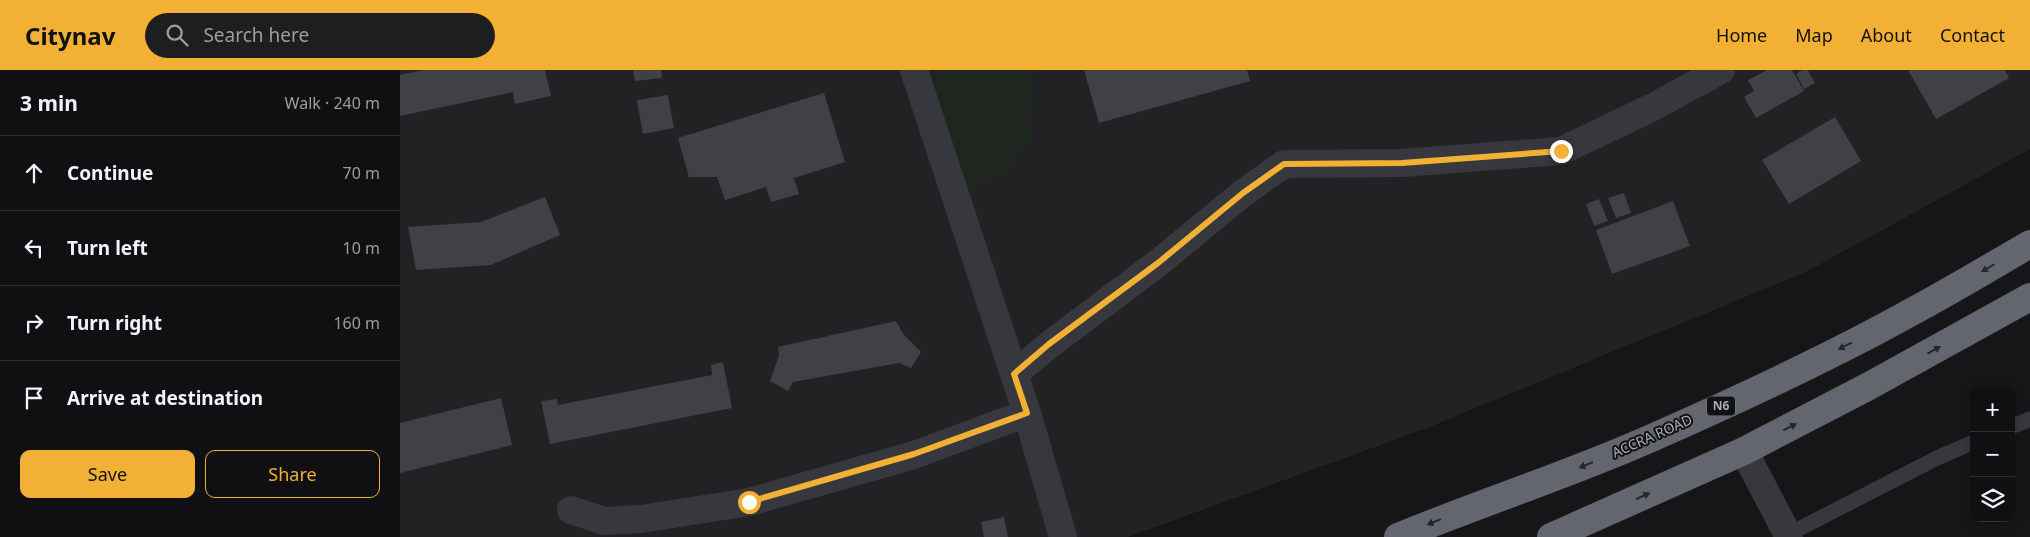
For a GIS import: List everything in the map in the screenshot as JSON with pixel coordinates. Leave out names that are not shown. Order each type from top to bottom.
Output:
[{"type":"highway","name":"ACCRA ROAD","points":[[1398,537],[1440,519],[1531,487],[1646,440],[1823,358],[1915,310],[2030,244]]},
{"type":"highway","points":[[1551,537],[1744,451],[1869,386],[2030,297]]},
{"type":"street","points":[[914,70],[1027,413],[1063,537]]},
{"type":"street","points":[[1014,374],[1049,344],[1158,263],[1243,193],[1284,164],[1402,163],[1561,151],[1653,107],[1721,70]]},
{"type":"street","points":[[571,510],[604,521],[641,519],[749,502],[914,454],[1027,413]]},
{"type":"street","points":[[1744,451],[1788,536]]},
{"type":"lane","points":[[2015,425],[2030,419]]},
{"type":"lane","points":[[1788,536],[1937,458],[1970,444]]},
{"type":"shaded area","points":[[400,70],[2030,70],[2030,149],[1804,273],[1427,428],[1128,537],[400,537]]},
{"type":"shaded area","points":[[923,70],[1041,70],[1029,79],[1032,97],[1030,142],[1001,175],[968,189],[956,167]]},
{"type":"building","points":[[424,70],[545,70],[551,96],[515,104],[513,92],[400,116],[400,75]]},
{"type":"building","points":[[633,70],[661,70],[662,78],[635,81]]},
{"type":"building","points":[[1084,70],[1247,70],[1250,81],[1099,123]]},
{"type":"building","points":[[1767,70],[1792,70],[1804,91],[1756,118],[1744,97],[1754,91],[1748,80]]},
{"type":"building","points":[[1802,70],[1808,70],[1815,83],[1804,89],[1796,74]]},
{"type":"building","points":[[1908,70],[2005,70],[2009,78],[1936,119]]},
{"type":"building","points":[[824,93],[845,162],[794,178],[799,194],[771,202],[766,187],[725,200],[717,177],[689,177],[678,138]]},
{"type":"building","points":[[668,95],[674,128],[643,134],[637,100]]},
{"type":"building","points":[[1835,117],[1861,161],[1789,204],[1762,160]]},
{"type":"building","points":[[1624,193],[1631,213],[1616,218],[1608,198]]},
{"type":"building","points":[[545,197],[560,235],[491,265],[416,270],[408,227],[481,222]]},
{"type":"building","points":[[1599,199],[1608,221],[1594,226],[1586,204]]},
{"type":"building","points":[[1673,201],[1690,246],[1612,274],[1596,230]]},
{"type":"building","points":[[896,321],[904,335],[921,352],[911,368],[899,363],[793,382],[788,391],[770,381],[779,356],[778,347]]},
{"type":"building","points":[[723,362],[732,408],[550,444],[541,401],[557,399],[558,405],[712,375],[711,365]]},
{"type":"building","points":[[501,398],[512,445],[400,473],[400,423]]},
{"type":"building","points":[[1004,517],[1008,537],[984,537],[981,522]]},
{"type":"route","points":[[749,502],[914,454],[1027,413],[1014,374],[1049,344],[1158,263],[1243,193],[1284,164],[1402,163],[1561,151]]}]
